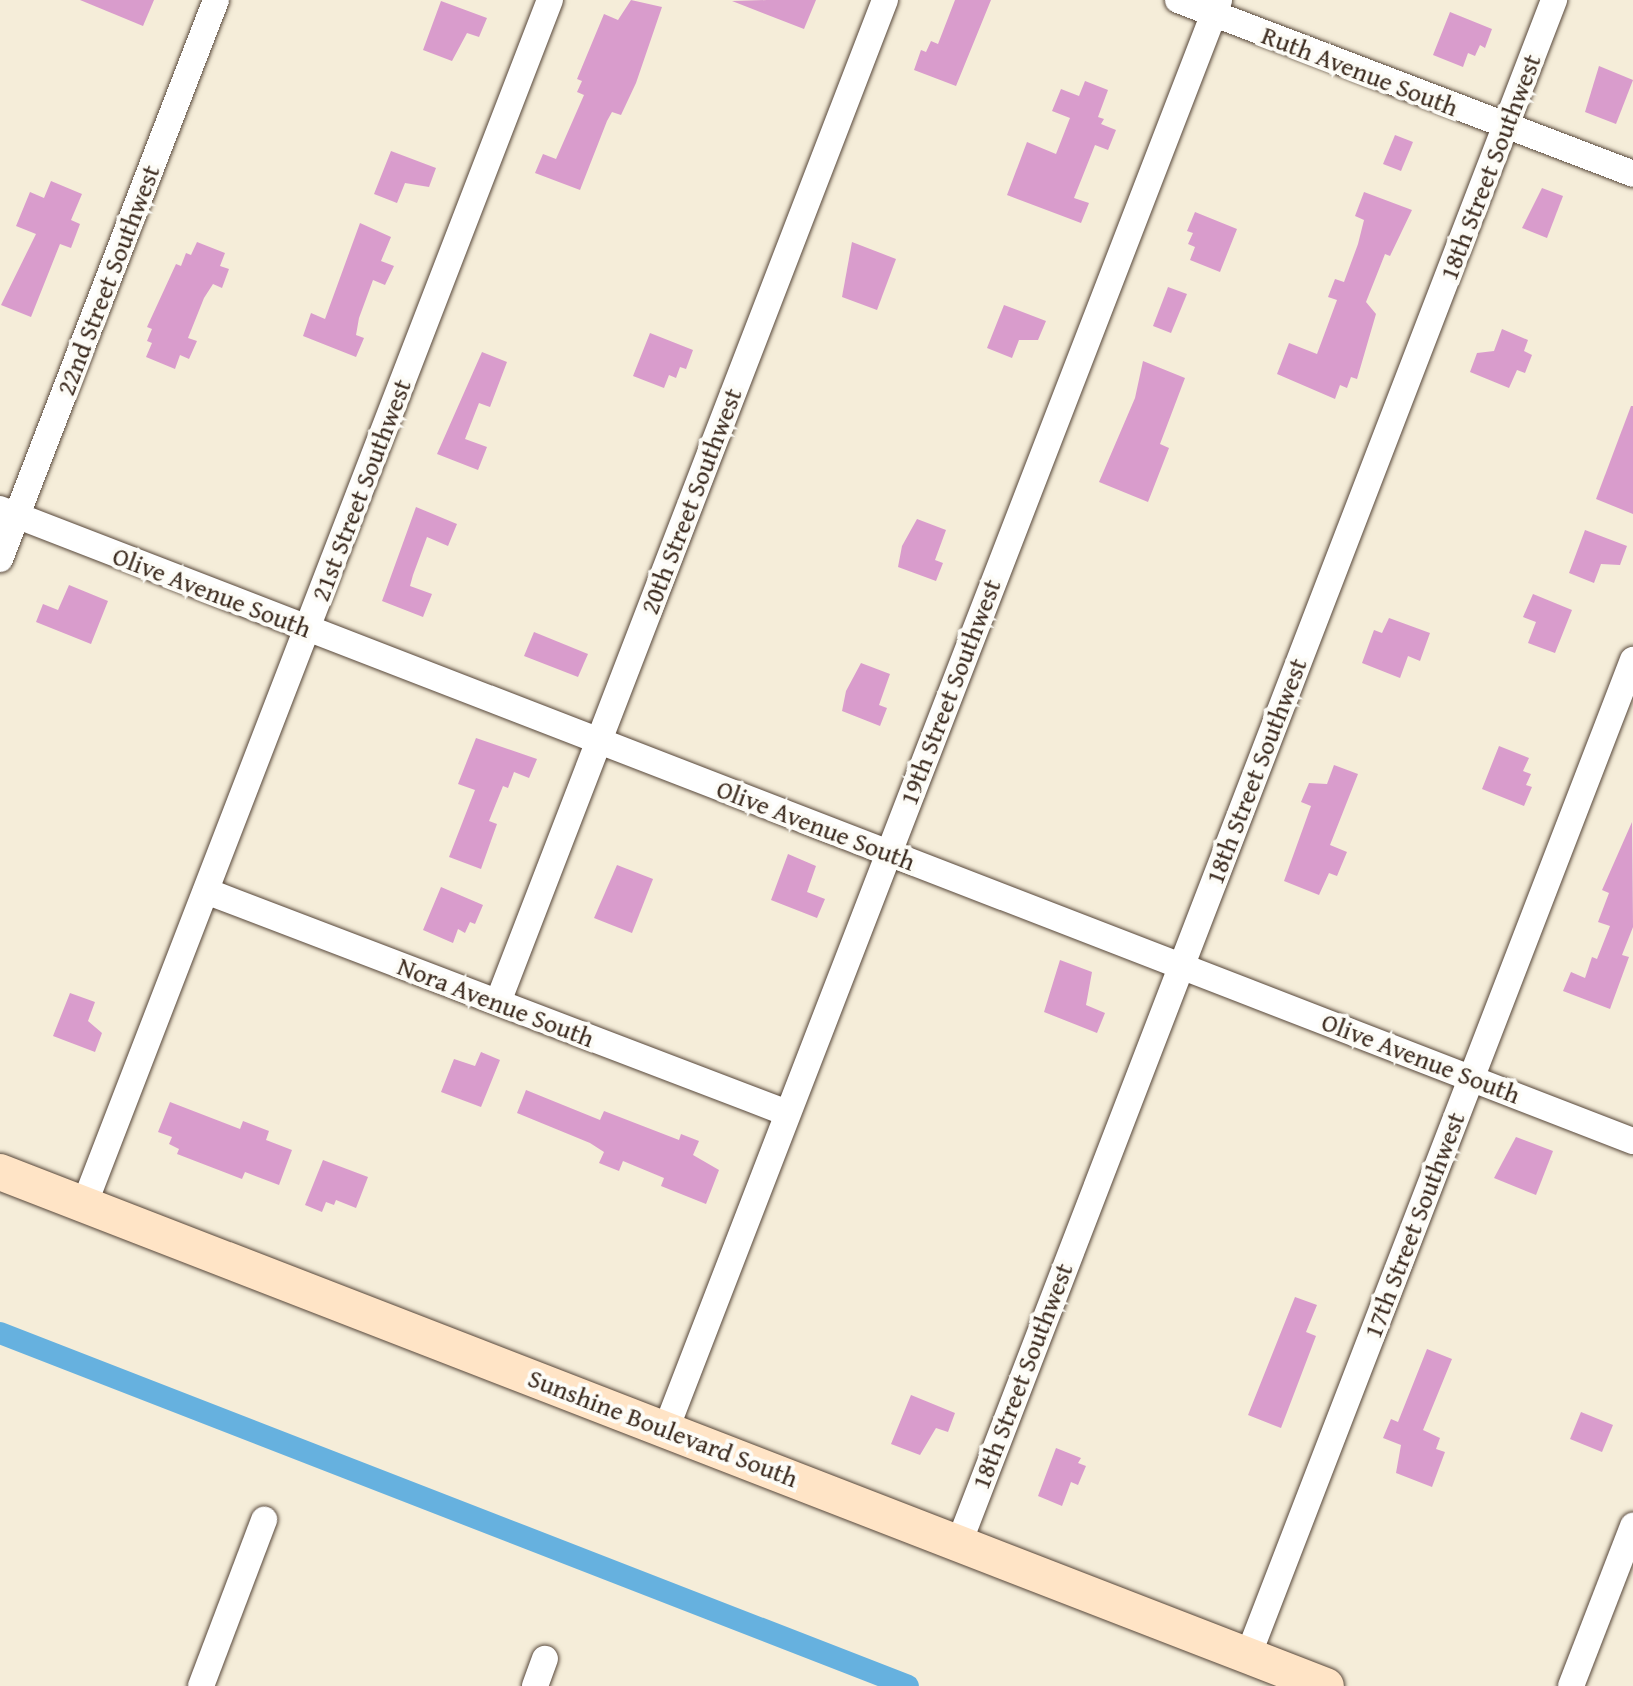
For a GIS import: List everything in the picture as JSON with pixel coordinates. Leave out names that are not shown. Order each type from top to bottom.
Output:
[{"type":"street","name":"22nd Street Southwest","points":[[0,559],[8,512],[216,0]]},
{"type":"street","name":"21st Street Southwest","points":[[84,1205],[550,0]]},
{"type":"street","name":"20th Street Southwest","points":[[498,1002],[885,0]]},
{"type":"street","name":"Ruth Avenue South","points":[[1178,0],[1216,7],[1505,127],[1633,174]]},
{"type":"street","name":"18th Street Southwest","points":[[959,1543],[1554,0]]},
{"type":"street","name":"19th Street Southwest","points":[[666,1429],[1216,7]]},
{"type":"street","name":"Olive Avenue South","points":[[8,512],[1633,1141]]},
{"type":"street","name":"17th Street Southwest","points":[[1248,1656],[1633,660]]},
{"type":"street","name":"Nora Avenue South","points":[[206,891],[787,1113]]},
{"type":"street","name":"Sunshine Boulevard South","points":[[0,1172],[1326,1686]]},
{"type":"street","points":[[201,1686],[264,1520]]},
{"type":"street","points":[[1571,1686],[1633,1526]]},
{"type":"street","points":[[535,1686],[545,1659]]},
{"type":"building","points":[[80,0],[154,0],[143,26]]},
{"type":"building","points":[[631,0],[662,7],[636,83],[621,115],[612,112],[607,121],[580,190],[535,173],[543,154],[556,159],[584,95],[577,92],[582,81],[577,79],[604,14],[618,20]]},
{"type":"building","points":[[816,0],[804,29],[732,1]]},
{"type":"building","points":[[955,0],[991,0],[956,86],[914,70],[921,50],[926,52],[931,41],[938,44]]},
{"type":"building","points":[[441,1],[487,18],[479,37],[467,33],[452,61],[423,50]]},
{"type":"building","points":[[1450,12],[1492,29],[1485,48],[1480,45],[1475,56],[1468,53],[1463,67],[1433,55]]},
{"type":"building","points":[[1599,66],[1633,80],[1616,124],[1585,112]]},
{"type":"building","points":[[1085,81],[1108,90],[1098,117],[1104,119],[1101,124],[1116,130],[1108,150],[1095,145],[1074,198],[1089,203],[1081,223],[1007,195],[1027,142],[1056,154],[1070,118],[1052,111],[1061,89],[1079,96]]},
{"type":"building","points":[[1395,135],[1413,142],[1401,171],[1383,164]]},
{"type":"building","points":[[391,151],[436,168],[429,187],[405,183],[397,203],[374,194]]},
{"type":"building","points":[[51,181],[82,194],[71,220],[80,224],[71,248],[60,244],[31,317],[1,305],[36,234],[16,226],[30,192],[44,198]]},
{"type":"building","points":[[1542,188],[1563,196],[1547,238],[1522,228]]},
{"type":"building","points":[[1364,192],[1412,210],[1390,256],[1385,254],[1366,302],[1376,314],[1357,379],[1351,377],[1347,388],[1340,385],[1335,399],[1277,374],[1289,343],[1317,354],[1337,300],[1328,297],[1335,279],[1344,282],[1358,244],[1364,220],[1355,216]]},
{"type":"building","points":[[1195,212],[1237,229],[1220,272],[1190,260],[1195,247],[1188,244],[1193,233],[1187,231]]},
{"type":"building","points":[[360,223],[391,237],[381,261],[394,266],[385,285],[373,280],[359,318],[356,335],[364,338],[356,357],[303,336],[311,313],[325,319]]},
{"type":"building","points":[[197,242],[225,253],[220,266],[229,269],[222,288],[213,284],[204,298],[188,338],[197,341],[189,359],[180,355],[175,369],[146,357],[152,343],[147,341],[152,329],[147,327],[176,264],[181,266],[186,253],[191,255]]},
{"type":"building","points":[[852,242],[896,259],[877,310],[842,297]]},
{"type":"building","points":[[1168,287],[1187,294],[1171,333],[1153,326]]},
{"type":"building","points":[[1004,305],[1046,321],[1038,340],[1019,340],[1012,358],[987,348]]},
{"type":"building","points":[[1502,329],[1528,340],[1524,351],[1532,355],[1525,373],[1517,370],[1509,388],[1470,372],[1477,353],[1494,351]]},
{"type":"building","points":[[650,333],[693,350],[686,369],[680,367],[676,378],[669,375],[664,388],[633,376]]},
{"type":"building","points":[[482,352],[507,362],[490,407],[479,403],[465,439],[487,447],[478,470],[437,454]]},
{"type":"building","points":[[1143,361],[1185,378],[1160,444],[1169,448],[1148,502],[1099,482],[1135,398]]},
{"type":"building","points":[[1633,406],[1633,514],[1596,499]]},
{"type":"building","points":[[416,507],[457,524],[448,546],[427,537],[413,575],[410,586],[432,594],[423,617],[382,601]]},
{"type":"building","points":[[917,519],[946,530],[935,560],[943,563],[936,581],[898,567],[902,546]]},
{"type":"building","points":[[1585,530],[1627,546],[1620,565],[1601,564],[1594,583],[1569,573]]},
{"type":"building","points":[[69,585],[108,601],[91,644],[36,622],[43,604],[58,610]]},
{"type":"building","points":[[1533,594],[1572,610],[1555,653],[1528,643],[1536,622],[1523,617]]},
{"type":"building","points":[[1389,618],[1430,633],[1420,661],[1408,656],[1400,678],[1362,663],[1374,630],[1382,633]]},
{"type":"building","points":[[534,632],[588,654],[578,677],[524,656]]},
{"type":"building","points":[[861,663],[890,674],[879,705],[887,708],[880,726],[842,711],[846,691]]},
{"type":"building","points":[[476,738],[537,759],[529,778],[514,772],[508,788],[503,786],[489,821],[497,824],[481,869],[449,857],[475,790],[458,784]]},
{"type":"building","points":[[1499,746],[1529,758],[1523,771],[1531,774],[1526,785],[1532,787],[1524,806],[1482,789]]},
{"type":"building","points":[[1334,765],[1358,774],[1330,845],[1347,852],[1337,876],[1329,873],[1319,895],[1284,881],[1311,806],[1301,802],[1309,783],[1327,784]]},
{"type":"building","points":[[1632,822],[1633,927],[1622,955],[1629,957],[1610,1009],[1563,991],[1571,972],[1585,978],[1592,957],[1597,959],[1610,926],[1598,922],[1609,893],[1602,890]]},
{"type":"building","points":[[788,854],[816,866],[807,892],[825,899],[817,918],[771,900]]},
{"type":"building","points":[[617,865],[653,879],[632,933],[594,918]]},
{"type":"building","points":[[441,887],[483,905],[475,924],[470,922],[465,933],[458,929],[453,943],[423,930]]},
{"type":"building","points":[[1060,960],[1092,972],[1086,1005],[1105,1013],[1097,1033],[1044,1012]]},
{"type":"building","points":[[70,993],[95,1002],[88,1021],[102,1033],[95,1052],[53,1036]]},
{"type":"building","points":[[481,1052],[500,1060],[481,1107],[441,1092],[454,1059],[475,1066]]},
{"type":"building","points":[[526,1090],[600,1120],[604,1111],[679,1140],[681,1134],[699,1141],[693,1155],[719,1170],[706,1204],[661,1186],[664,1178],[623,1161],[619,1171],[599,1163],[604,1152],[590,1143],[517,1113]]},
{"type":"building","points":[[170,1102],[240,1129],[243,1121],[269,1131],[266,1140],[292,1150],[279,1185],[245,1172],[242,1179],[177,1154],[179,1149],[169,1144],[172,1137],[158,1132]]},
{"type":"building","points":[[1516,1137],[1553,1151],[1536,1195],[1494,1178]]},
{"type":"building","points":[[323,1160],[368,1177],[356,1208],[336,1200],[334,1205],[326,1202],[322,1212],[305,1205]]},
{"type":"building","points":[[1295,1297],[1317,1305],[1306,1332],[1316,1336],[1281,1428],[1248,1415]]},
{"type":"building","points":[[1427,1349],[1452,1359],[1423,1430],[1440,1438],[1436,1449],[1445,1452],[1432,1487],[1396,1473],[1401,1445],[1383,1438],[1391,1419],[1398,1422]]},
{"type":"building","points":[[911,1395],[955,1413],[948,1432],[936,1428],[920,1455],[891,1444]]},
{"type":"building","points":[[1581,1412],[1613,1425],[1602,1452],[1570,1439]]},
{"type":"building","points":[[1056,1448],[1081,1458],[1078,1463],[1086,1466],[1078,1485],[1071,1482],[1062,1506],[1038,1496]]},
{"type":"waterway","points":[[0,1333],[908,1686]]}]
